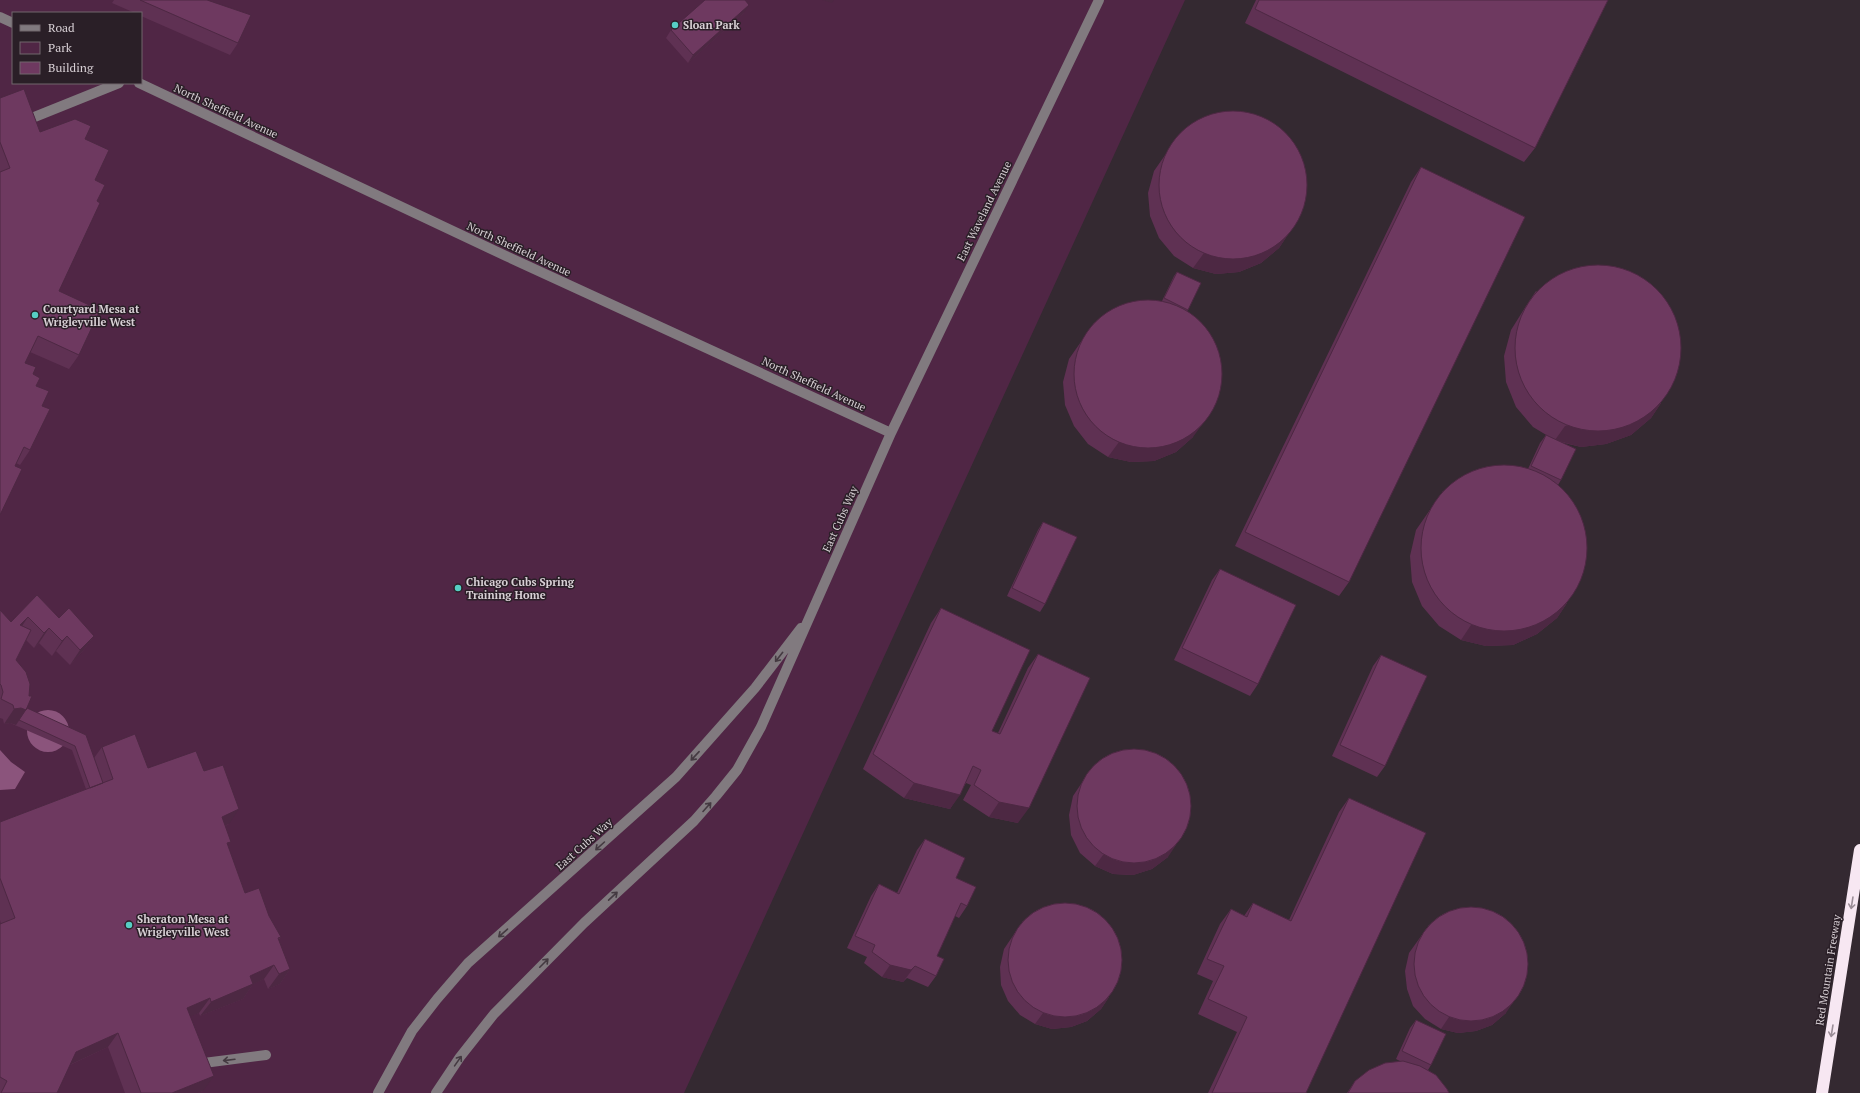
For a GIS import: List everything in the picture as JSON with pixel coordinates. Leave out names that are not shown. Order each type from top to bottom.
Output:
[{"type":"highway","name":"Red Mountain Freeway","points":[[1822,1093],[1860,850]]},
{"type":"street","name":"East Waveland Avenue","points":[[891,433],[1099,0]]},
{"type":"street","points":[[0,17],[12,23]]},
{"type":"street","points":[[20,122],[116,84]]},
{"type":"street","name":"North Sheffield Avenue","points":[[141,84],[499,252],[891,433]]},
{"type":"street","name":"East Cubs Way","points":[[436,1093],[460,1057],[494,1014],[584,923],[694,821],[737,770],[761,727],[891,433]]},
{"type":"street","name":"East Cubs Way","points":[[378,1093],[412,1031],[437,998],[468,963],[676,777],[755,688],[811,615]]},
{"type":"street","points":[[193,1065],[266,1055]]},
{"type":"green space","name":"Chicago Cubs Spring Training Home","points":[[0,0],[1185,0],[684,1093],[0,1093]]},
{"type":"shaded area","points":[[44,710],[52,710],[60,713],[66,719],[69,731],[66,743],[60,749],[52,752],[44,752],[36,749],[30,743],[27,735],[27,727],[30,719],[36,713]]},
{"type":"shaded area","points":[[0,750],[11,762],[25,772],[15,789],[0,790]]},
{"type":"building","points":[[140,0],[207,0],[251,15],[238,43]]},
{"type":"building","points":[[705,0],[745,0],[749,5],[693,55],[671,30]]},
{"type":"building","points":[[1259,0],[1608,0],[1535,148],[1255,9]]},
{"type":"building","name":"Courtyard Mesa at Wrigleyville West","points":[[24,89],[40,132],[75,119],[91,126],[85,139],[109,150],[95,180],[105,185],[97,201],[100,203],[59,291],[100,310],[79,355],[38,336],[25,363],[36,367],[33,374],[40,378],[36,386],[49,391],[42,406],[50,409],[30,450],[24,447],[15,466],[22,469],[0,515],[0,172],[10,168],[0,142],[0,98]]},
{"type":"building","points":[[1233,111],[1247,113],[1268,120],[1280,128],[1290,138],[1301,157],[1307,185],[1305,199],[1298,220],[1290,232],[1280,242],[1261,253],[1233,259],[1219,257],[1198,250],[1186,242],[1176,232],[1165,213],[1159,185],[1161,171],[1168,150],[1176,138],[1186,128],[1205,117]]},
{"type":"building","points":[[1421,167],[1525,217],[1349,582],[1245,532]]},
{"type":"building","points":[[1590,265],[1606,265],[1630,271],[1657,289],[1675,316],[1681,340],[1681,356],[1675,380],[1657,407],[1630,425],[1606,431],[1590,431],[1566,425],[1545,412],[1534,401],[1521,380],[1515,356],[1515,340],[1521,316],[1534,295],[1545,284],[1566,271]]},
{"type":"building","points":[[1177,272],[1201,283],[1188,310],[1164,298]]},
{"type":"building","points":[[1148,300],[1162,302],[1183,309],[1195,317],[1205,327],[1216,346],[1222,374],[1220,388],[1213,409],[1205,421],[1195,431],[1176,442],[1148,448],[1134,446],[1113,439],[1101,431],[1091,421],[1080,402],[1074,374],[1076,360],[1083,339],[1091,327],[1101,317],[1120,306]]},
{"type":"building","points":[[1546,435],[1576,449],[1561,480],[1531,466]]},
{"type":"building","points":[[1496,465],[1512,465],[1536,471],[1563,489],[1581,516],[1587,540],[1587,556],[1581,580],[1563,607],[1536,625],[1512,631],[1496,631],[1472,625],[1451,612],[1440,601],[1427,580],[1421,556],[1421,540],[1427,516],[1440,495],[1451,484],[1472,471]]},
{"type":"building","points":[[1043,522],[1077,537],[1045,604],[1012,588]]},
{"type":"building","points":[[1220,569],[1296,605],[1258,684],[1182,648]]},
{"type":"building","points":[[37,595],[59,618],[69,608],[94,636],[80,650],[67,636],[62,641],[49,628],[44,633],[28,617],[20,625],[31,630],[16,660],[26,672],[30,684],[29,696],[32,696],[26,710],[21,708],[14,709],[13,705],[1,699],[3,692],[0,684],[0,610],[11,622]]},
{"type":"building","points":[[941,608],[1030,650],[992,731],[1000,734],[1038,654],[1090,678],[1029,808],[999,802],[974,785],[981,770],[973,766],[960,795],[914,783],[873,754]]},
{"type":"building","points":[[1381,655],[1427,676],[1385,766],[1340,745]]},
{"type":"building","points":[[27,708],[86,735],[103,783],[90,788],[75,746],[19,720]]},
{"type":"building","name":"Sheraton Mesa at Wrigleyville West","points":[[135,734],[148,768],[196,751],[204,771],[223,765],[239,809],[222,817],[231,842],[227,843],[245,893],[259,888],[269,916],[281,937],[278,938],[290,969],[279,974],[274,965],[250,976],[253,984],[211,1002],[210,998],[187,1008],[214,1076],[172,1093],[141,1093],[118,1033],[76,1052],[57,1093],[1,1093],[7,1081],[0,1077],[0,924],[15,918],[0,878],[0,822],[113,779],[102,747]]},
{"type":"building","points":[[1134,749],[1156,753],[1174,766],[1187,784],[1191,806],[1187,828],[1174,846],[1156,859],[1134,863],[1112,859],[1094,846],[1081,828],[1077,806],[1081,784],[1094,766],[1112,753]]},
{"type":"building","points":[[1349,798],[1426,833],[1306,1093],[1212,1093],[1247,1017],[1208,999],[1224,966],[1207,959],[1231,909],[1247,917],[1253,903],[1291,921]]},
{"type":"building","points":[[925,839],[965,858],[956,878],[976,887],[967,906],[961,903],[937,956],[944,959],[936,976],[915,966],[911,970],[890,965],[872,952],[875,945],[855,936],[879,884],[899,894]]},
{"type":"building","points":[[1065,903],[1087,907],[1105,920],[1118,938],[1122,960],[1118,982],[1105,1000],[1087,1013],[1065,1017],[1043,1013],[1025,1000],[1012,982],[1008,960],[1012,938],[1025,920],[1043,907]]},
{"type":"building","points":[[1471,907],[1493,911],[1511,924],[1524,942],[1528,964],[1524,986],[1511,1004],[1493,1017],[1471,1021],[1449,1017],[1431,1004],[1418,986],[1414,964],[1418,942],[1431,924],[1449,911]]},
{"type":"building","points":[[1416,1020],[1446,1034],[1431,1065],[1402,1051]]},
{"type":"building","points":[[1403,1061],[1420,1066],[1436,1075],[1449,1093],[1348,1093],[1355,1081],[1369,1070],[1385,1063]]},
{"type":"place","name":"Sloan Park","points":[[675,25]]},
{"type":"place","name":"Courtyard Mesa at Wrigleyville West","points":[[35,315]]},
{"type":"place","name":"Chicago Cubs Spring Training Home","points":[[458,588]]},
{"type":"place","name":"Sheraton Mesa at Wrigleyville West","points":[[129,925]]}]
